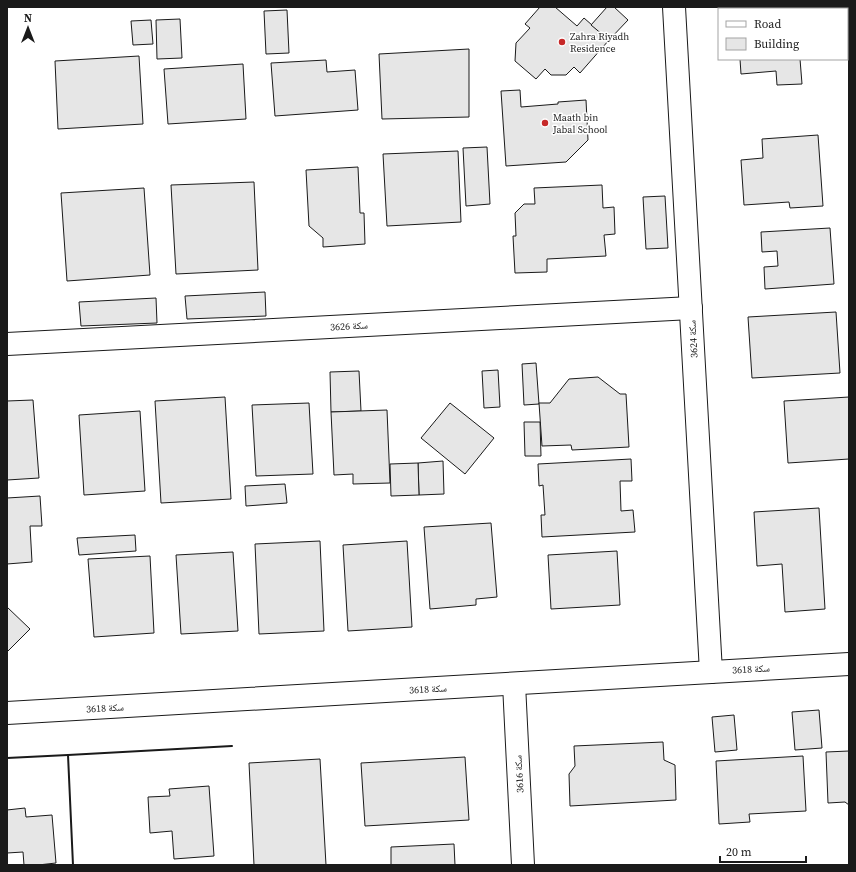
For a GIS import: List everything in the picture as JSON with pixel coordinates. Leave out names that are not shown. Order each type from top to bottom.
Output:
[{"type":"street","name":"سكة 3624","points":[[674,7],[711,672]]},
{"type":"street","name":"سكة 3626","points":[[7,344],[691,308]]},
{"type":"street","name":"سكة 3618","points":[[7,713],[849,664]]},
{"type":"street","name":"سكة 3616","points":[[514,684],[523,865]]},
{"type":"building","name":"Zahra Riyadh Residence","points":[[540,7],[555,7],[577,26],[584,18],[609,40],[580,73],[574,67],[566,75],[551,75],[545,69],[536,79],[515,61],[516,43],[530,28],[525,24]]},
{"type":"building","points":[[607,7],[614,7],[628,20],[609,40],[591,25]]},
{"type":"building","points":[[287,10],[289,53],[266,54],[264,11]]},
{"type":"building","points":[[180,19],[182,58],[157,59],[156,20]]},
{"type":"building","points":[[151,20],[153,44],[133,45],[131,21]]},
{"type":"building","points":[[469,49],[469,117],[382,119],[379,54]]},
{"type":"building","points":[[139,56],[143,124],[58,129],[55,61]]},
{"type":"building","points":[[326,60],[327,72],[355,70],[358,110],[275,116],[271,63]]},
{"type":"building","points":[[740,60],[800,60],[802,84],[777,85],[776,71],[741,74]]},
{"type":"building","points":[[243,64],[246,119],[168,124],[164,69]]},
{"type":"building","name":"Maath bin Jabal School","points":[[520,90],[521,107],[586,100],[588,140],[566,162],[506,166],[501,91]]},
{"type":"building","points":[[818,135],[823,206],[790,208],[789,202],[744,205],[741,160],[763,158],[762,139]]},
{"type":"building","points":[[487,147],[490,204],[466,206],[463,148]]},
{"type":"building","points":[[458,151],[461,222],[387,226],[383,154]]},
{"type":"building","points":[[358,167],[360,213],[364,213],[365,244],[323,247],[323,238],[309,226],[306,170]]},
{"type":"building","points":[[254,182],[258,270],[176,274],[171,185]]},
{"type":"building","points":[[602,185],[603,208],[614,207],[615,234],[604,235],[606,256],[547,259],[547,272],[515,273],[513,236],[516,236],[515,213],[524,204],[535,204],[534,188]]},
{"type":"building","points":[[144,188],[150,275],[67,281],[61,193]]},
{"type":"building","points":[[665,196],[668,248],[646,249],[643,197]]},
{"type":"building","points":[[830,228],[834,284],[765,289],[764,267],[778,266],[777,251],[762,252],[761,232]]},
{"type":"building","points":[[265,292],[266,316],[187,319],[185,296]]},
{"type":"building","points":[[156,298],[157,323],[81,326],[79,302]]},
{"type":"building","points":[[836,312],[840,373],[752,378],[748,317]]},
{"type":"building","points":[[536,363],[539,404],[524,405],[522,364]]},
{"type":"building","points":[[498,370],[500,407],[484,408],[482,371]]},
{"type":"building","points":[[359,371],[361,411],[331,412],[330,372]]},
{"type":"building","points":[[598,377],[620,394],[626,394],[629,447],[572,450],[571,445],[542,446],[539,403],[550,403],[569,379]]},
{"type":"building","points":[[225,397],[231,499],[161,503],[155,401]]},
{"type":"building","points":[[849,397],[849,459],[788,463],[784,401]]},
{"type":"building","points":[[33,400],[39,478],[7,480],[7,401]]},
{"type":"building","points":[[309,403],[313,474],[256,476],[252,405]]},
{"type":"building","points":[[450,403],[494,438],[465,474],[421,438]]},
{"type":"building","points":[[387,410],[390,483],[353,484],[353,474],[334,475],[331,412]]},
{"type":"building","points":[[140,411],[145,491],[84,495],[79,415]]},
{"type":"building","points":[[524,422],[540,422],[541,456],[525,456]]},
{"type":"building","points":[[631,459],[632,481],[620,481],[621,511],[633,510],[635,532],[542,537],[541,515],[545,515],[543,485],[539,486],[538,464]]},
{"type":"building","points":[[443,461],[444,494],[419,495],[418,463]]},
{"type":"building","points":[[418,463],[419,495],[391,496],[390,464]]},
{"type":"building","points":[[285,484],[287,503],[246,506],[245,486]]},
{"type":"building","points":[[40,496],[42,526],[30,526],[32,562],[7,564],[7,498]]},
{"type":"building","points":[[819,508],[825,609],[785,612],[782,564],[757,566],[754,512]]},
{"type":"building","points":[[491,523],[497,597],[476,599],[476,605],[430,609],[424,527]]},
{"type":"building","points":[[135,535],[136,551],[79,555],[77,538]]},
{"type":"building","points":[[320,541],[324,631],[259,634],[255,544]]},
{"type":"building","points":[[407,541],[412,627],[348,631],[343,545]]},
{"type":"building","points":[[617,551],[620,605],[551,609],[548,555]]},
{"type":"building","points":[[233,552],[238,631],[181,634],[176,555]]},
{"type":"building","points":[[150,556],[154,633],[94,637],[88,559]]},
{"type":"building","points":[[7,607],[30,629],[7,652]]},
{"type":"building","points":[[819,710],[822,748],[795,750],[792,712]]},
{"type":"building","points":[[734,715],[737,750],[715,752],[712,717]]},
{"type":"building","points":[[663,742],[664,760],[675,765],[676,800],[570,806],[569,774],[575,766],[574,746]]},
{"type":"building","points":[[849,751],[849,805],[845,802],[828,803],[826,752]]},
{"type":"building","points":[[803,756],[806,811],[749,814],[750,822],[719,824],[716,761]]},
{"type":"building","points":[[465,757],[469,820],[365,826],[361,763]]},
{"type":"building","points":[[320,759],[326,865],[254,865],[249,763]]},
{"type":"building","points":[[209,786],[214,856],[174,859],[172,831],[150,833],[148,797],[170,796],[169,789]]},
{"type":"building","points":[[25,808],[26,817],[52,815],[56,863],[24,865],[23,852],[7,853],[7,810]]},
{"type":"building","points":[[454,844],[455,865],[391,865],[391,847]]},
{"type":"wall","points":[[73,865],[68,755],[232,746]]},
{"type":"wall","points":[[7,758],[68,755]]},
{"type":"place","name":"Zahra Riyadh Residence","points":[[562,42]]},
{"type":"place","name":"Maath bin Jabal School","points":[[545,123]]}]
